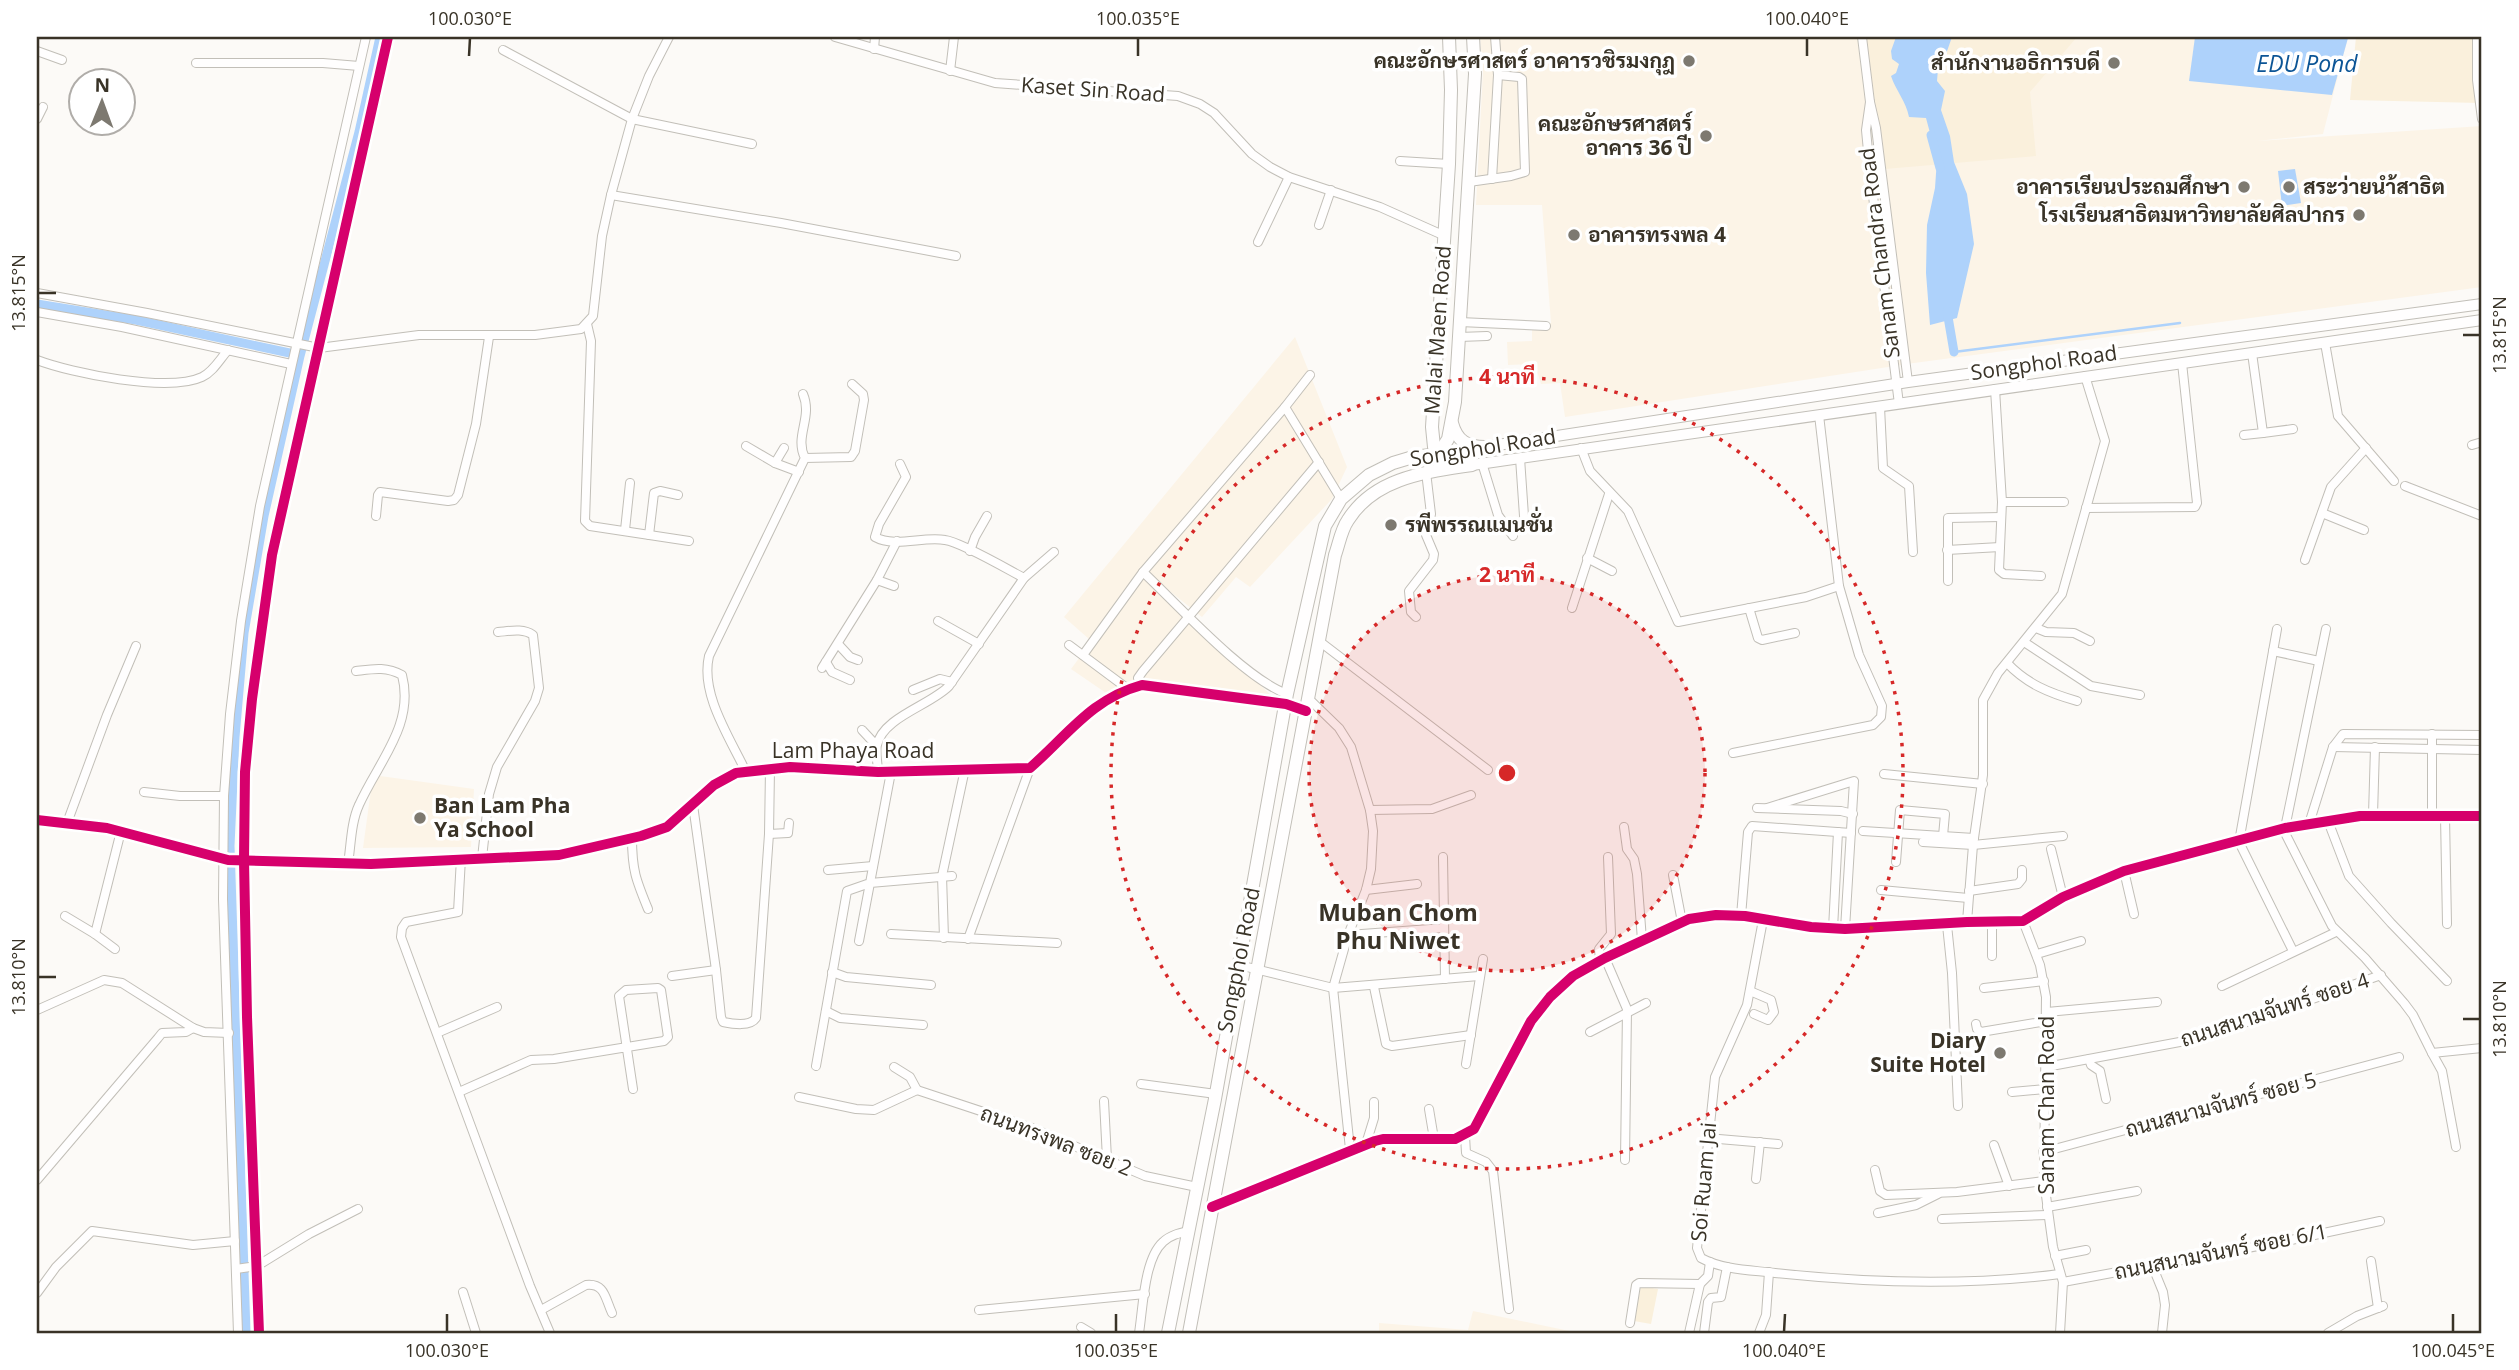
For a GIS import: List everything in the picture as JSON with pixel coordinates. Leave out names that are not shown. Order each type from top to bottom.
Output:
[{"type":"highway","name":"Malai Maen Road","points":[[1449,37],[1449,164],[1432,426],[1434,447],[1439,454],[1448,439],[1452,422],[1459,337],[1475,74],[1473,37]]},
{"type":"highway","points":[[1452,422],[1454,432],[1465,444],[1485,447]]},
{"type":"highway","points":[[1413,457],[1432,426]]},
{"type":"highway","points":[[1421,473],[1439,454],[1458,465],[1477,464]]},
{"type":"highway","name":"Songphol Road","points":[[1168,1333],[1216,1094],[1287,699],[1325,526],[1341,499],[1360,481],[1380,469],[1413,457],[1439,454]]},
{"type":"highway","name":"Songphol Road","points":[[1188,1333],[1335,555],[1348,520],[1373,494],[1421,473],[1477,464]]},
{"type":"main road","name":"Songphol Road","points":[[1439,454],[1908,382],[2482,304]]},
{"type":"main road","name":"Songphol Road","points":[[1477,464],[2482,320]]},
{"type":"main road","points":[[2090,356],[2090,376]]},
{"type":"street","points":[[238,1333],[224,796],[235,670],[250,566],[291,365],[366,37]]},
{"type":"street","points":[[259,1333],[242,860],[245,772],[262,616],[287,482],[388,37]]},
{"type":"street","points":[[37,293],[147,313],[296,348],[317,348],[419,335],[489,337],[560,333],[581,329],[593,316],[595,308],[601,246],[611,195],[632,119],[668,37]]},
{"type":"street","name":"Kaset Sin Road","points":[[835,37],[995,83],[1178,96],[1200,104],[1214,113],[1252,154],[1270,167],[1290,177],[1380,206],[1444,236]]},
{"type":"street","points":[[874,49],[875,37]]},
{"type":"street","points":[[950,71],[954,37]]},
{"type":"street","points":[[1492,178],[1498,75],[1494,37]]},
{"type":"street","name":"Sanam Chandra Road","points":[[1862,37],[1908,382]]},
{"type":"street","points":[[2477,37],[2477,80],[2482,120]]},
{"type":"street","points":[[503,50],[632,119],[752,144]]},
{"type":"street","points":[[37,51],[62,60]]},
{"type":"street","points":[[196,63],[323,63],[359,66]]},
{"type":"street","points":[[1469,182],[1523,173],[1525,169],[1522,79],[1519,76],[1498,75]]},
{"type":"street","name":"Sanam Chandra Road","points":[[1870,102],[1867,114],[1868,144],[1899,404]]},
{"type":"street","points":[[37,119],[43,107]]},
{"type":"street","points":[[1400,161],[1449,164]]},
{"type":"street","points":[[1258,242],[1290,177]]},
{"type":"street","points":[[1319,225],[1331,190]]},
{"type":"street","points":[[611,195],[956,256]]},
{"type":"street","points":[[37,312],[122,327],[291,365]]},
{"type":"street","points":[[1460,321],[1546,326]]},
{"type":"street","points":[[587,324],[591,341],[585,522],[590,526],[689,541]]},
{"type":"street","points":[[1459,337],[1487,336]]},
{"type":"street","points":[[376,516],[380,492],[448,501],[454,500],[458,495],[476,424],[489,337]]},
{"type":"street","points":[[2325,344],[2338,416],[2394,481]]},
{"type":"street","points":[[37,360],[89,375],[154,382],[201,378],[212,370],[228,350]]},
{"type":"street","points":[[2252,353],[2263,433]]},
{"type":"street","points":[[2086,508],[2195,507],[2197,503],[2182,363]]},
{"type":"street","points":[[1083,655],[1143,572],[1286,407],[1310,375]]},
{"type":"street","points":[[1967,922],[1974,842],[1983,784],[1983,700],[1990,685],[2062,594],[2105,441],[2090,376]]},
{"type":"street","points":[[805,458],[851,457],[855,450],[864,400],[863,394],[852,384]]},
{"type":"street","points":[[1995,389],[2002,502],[2000,572],[2040,576]]},
{"type":"street","points":[[746,772],[710,691],[707,666],[709,656],[805,458],[801,442],[808,405],[803,394]]},
{"type":"street","points":[[1286,407],[1341,499]]},
{"type":"street","points":[[1880,407],[1883,468],[1909,486],[1913,552]]},
{"type":"street","points":[[1733,753],[1873,725],[1881,718],[1882,706],[1859,655],[1839,586],[1819,415]]},
{"type":"street","points":[[2244,435],[2293,429]]},
{"type":"street","points":[[2472,445],[2482,442]]},
{"type":"street","points":[[746,446],[775,463],[799,472]]},
{"type":"street","points":[[1581,448],[1590,471],[1628,511],[1678,622],[1807,597],[1839,586]]},
{"type":"street","points":[[2305,560],[2333,482],[2367,448]]},
{"type":"street","points":[[775,463],[784,449]]},
{"type":"street","points":[[1520,458],[1524,516],[1529,525]]},
{"type":"street","points":[[1142,685],[1138,678],[1319,462]]},
{"type":"street","points":[[900,464],[906,477],[874,533],[875,537],[897,541],[945,540],[1024,578]]},
{"type":"street","points":[[1477,464],[1498,515],[1513,536]]},
{"type":"street","points":[[1416,617],[1411,611],[1409,591],[1433,560],[1434,554],[1426,534],[1432,514],[1421,473]]},
{"type":"street","points":[[625,530],[630,483]]},
{"type":"street","points":[[2405,486],[2482,516]]},
{"type":"street","points":[[649,535],[654,493],[660,491],[678,495]]},
{"type":"street","points":[[1572,608],[1609,494]]},
{"type":"street","points":[[2002,502],[2064,502]]},
{"type":"street","points":[[2322,513],[2364,530]]},
{"type":"street","points":[[970,551],[987,516]]},
{"type":"street","points":[[1948,581],[1948,518],[2001,517]]},
{"type":"street","points":[[850,680],[824,665],[877,580],[897,541]]},
{"type":"street","points":[[1947,550],[2000,547]]},
{"type":"street","points":[[878,772],[876,745],[882,734],[906,713],[940,695],[952,682],[1024,578],[1054,552]]},
{"type":"street","points":[[1587,558],[1612,571]]},
{"type":"street","points":[[1143,572],[1229,654],[1287,699]]},
{"type":"street","points":[[877,580],[894,586]]},
{"type":"street","points":[[1749,608],[1758,638],[1769,639],[1795,633]]},
{"type":"street","points":[[938,621],[979,643]]},
{"type":"street","points":[[2036,628],[2046,632],[2074,633],[2090,641]]},
{"type":"street","points":[[2277,629],[2239,842],[2293,951]]},
{"type":"street","points":[[2326,629],[2284,829],[2325,916],[2336,932],[2381,975],[2413,1015],[2442,1071],[2455,1147]]},
{"type":"street","points":[[482,858],[489,794],[497,767],[535,701],[539,688],[533,635],[519,630],[498,632]]},
{"type":"street","points":[[1319,641],[1488,770]]},
{"type":"street","points":[[2024,642],[2091,686],[2140,695]]},
{"type":"street","points":[[838,644],[850,657],[858,660]]},
{"type":"street","points":[[1069,645],[1128,689]]},
{"type":"street","points":[[68,823],[107,715],[136,646]]},
{"type":"street","points":[[2273,651],[2319,660]]},
{"type":"street","points":[[2007,663],[2020,677],[2039,688],[2077,701]]},
{"type":"street","points":[[348,864],[357,809],[389,749],[403,717],[405,704],[401,674],[380,668],[356,671]]},
{"type":"street","points":[[913,690],[940,679],[952,682]]},
{"type":"street","points":[[968,939],[1030,768],[1072,725],[1097,705],[1142,685],[1287,699],[1307,705],[1339,728],[1351,747],[1370,810],[1373,846],[1366,890],[1348,934],[1333,988],[1350,1149]]},
{"type":"street","points":[[862,730],[876,745]]},
{"type":"street","points":[[2309,824],[2333,747],[2343,734],[2482,735]]},
{"type":"street","points":[[2432,734],[2432,816]]},
{"type":"street","points":[[2333,747],[2482,751]]},
{"type":"street","points":[[2373,815],[2375,747]]},
{"type":"street","name":"Lam Phaya Road","points":[[37,820],[121,831],[226,859],[348,864],[559,855],[667,827],[724,779],[736,773],[790,766],[878,772],[1030,768]]},
{"type":"street","points":[[693,805],[721,1017],[723,1023],[753,1022],[756,1018],[769,834],[770,769]]},
{"type":"street","points":[[944,938],[942,876],[965,769]]},
{"type":"street","points":[[859,941],[891,772]]},
{"type":"street","points":[[1884,774],[1983,784]]},
{"type":"street","points":[[1845,929],[1853,814],[1854,781],[1762,808],[1840,811],[1853,814]]},
{"type":"street","points":[[144,792],[180,796],[224,796]]},
{"type":"street","points":[[1370,810],[1432,809],[1471,795]]},
{"type":"street","points":[[1896,862],[1900,810],[1945,814],[1944,836]]},
{"type":"street","points":[[1212,1207],[1350,1149],[1383,1139],[1455,1139],[1465,1136],[1474,1129],[1538,1013],[1560,987],[1602,959],[1682,922],[1716,915],[1741,916],[1845,929],[2023,921],[2063,897],[2124,871],[2284,829],[2373,815],[2482,816]]},
{"type":"street","points":[[2445,816],[2447,924]]},
{"type":"street","points":[[2328,821],[2349,876],[2447,981]]},
{"type":"street","points":[[769,834],[788,833],[789,823]]},
{"type":"street","points":[[1741,916],[1748,832],[1752,826],[1851,833]]},
{"type":"street","points":[[1624,827],[1627,849],[1637,874],[1642,940]]},
{"type":"street","points":[[95,934],[121,831]]},
{"type":"street","points":[[1863,831],[1944,836],[1974,842]]},
{"type":"street","points":[[1833,929],[1838,832]]},
{"type":"street","points":[[1923,842],[1974,842],[2063,836]]},
{"type":"street","points":[[632,838],[634,877],[648,909]]},
{"type":"street","points":[[2051,849],[2063,897]]},
{"type":"street","points":[[1443,857],[1445,979]]},
{"type":"street","points":[[1608,857],[1611,934],[1599,949],[1627,1013],[1625,1160]]},
{"type":"street","points":[[461,859],[458,912],[406,922],[401,932],[550,1333]]},
{"type":"street","points":[[828,870],[873,866]]},
{"type":"street","points":[[1881,890],[1968,894],[2018,884],[2022,879],[2022,870]]},
{"type":"street","points":[[2124,871],[2134,914]]},
{"type":"street","points":[[1673,875],[1682,922]]},
{"type":"street","points":[[816,1066],[847,891],[870,883],[952,876]]},
{"type":"street","points":[[1366,890],[1417,884]]},
{"type":"street","points":[[65,916],[115,949]]},
{"type":"street","name":"Soi Ruam Jai","points":[[1763,920],[1747,1005],[1715,1077],[1697,1248],[1702,1258],[1727,1267],[1808,1276],[1928,1282],[2061,1278]]},
{"type":"street","points":[[1992,921],[1992,957]]},
{"type":"street","name":"Sanam Chan Road","points":[[2023,921],[2037,954],[2044,981],[2047,1017],[2044,1181],[2047,1211],[2061,1278],[2060,1333]]},
{"type":"street","points":[[1947,925],[1958,1106]]},
{"type":"street","points":[[1348,934],[1444,928]]},
{"type":"street","points":[[2222,986],[2336,932]]},
{"type":"street","points":[[891,934],[1057,943]]},
{"type":"street","points":[[2037,954],[2081,941]]},
{"type":"street","points":[[1466,1064],[1483,959]]},
{"type":"street","points":[[1239,965],[1333,988],[1374,987],[1479,976]]},
{"type":"street","points":[[672,976],[716,970]]},
{"type":"street","points":[[832,972],[846,977],[931,985]]},
{"type":"street","name":"ถนนสนามจันทร์ ซอย 4","points":[[2046,1067],[2169,1045],[2227,1031],[2381,975]]},
{"type":"street","points":[[37,1010],[97,983],[110,981],[122,984],[193,1028],[204,1032],[229,1033]]},
{"type":"street","points":[[1984,988],[2044,981]]},
{"type":"street","points":[[1374,987],[1386,1044],[1392,1046],[1471,1035]]},
{"type":"street","points":[[459,1092],[531,1060],[554,1059],[626,1048],[664,1041],[668,1037],[661,990],[658,988],[621,992],[619,996],[626,1048],[633,1089]]},
{"type":"street","points":[[1750,991],[1771,1000],[1774,1006],[1774,1012],[1768,1020],[1754,1014]]},
{"type":"street","points":[[1976,1024],[1981,1032],[2047,1017],[2157,1002]]},
{"type":"street","points":[[1590,1032],[1646,1003]]},
{"type":"street","points":[[437,1033],[496,1007]]},
{"type":"street","points":[[825,1011],[840,1018],[923,1025]]},
{"type":"street","points":[[37,1180],[162,1033],[182,1033],[193,1028]]},
{"type":"street","points":[[2432,1053],[2482,1048]]},
{"type":"street","name":"ถนนสนามจันทร์ ซอย 5","points":[[2043,1152],[2399,1057]]},
{"type":"street","points":[[2089,1059],[2091,1065],[2100,1071],[2106,1099]]},
{"type":"street","points":[[799,1097],[874,1110],[916,1090],[910,1077],[894,1067]]},
{"type":"street","points":[[1141,1084],[1216,1094]]},
{"type":"street","points":[[2012,1092],[2046,1089]]},
{"type":"street","name":"ถนนทรงพล ซอย 2","points":[[916,1090],[1032,1128],[1145,1176],[1197,1186]]},
{"type":"street","points":[[1104,1101],[1107,1159]]},
{"type":"street","points":[[1366,1144],[1374,1118],[1374,1102]]},
{"type":"street","points":[[1429,1108],[1434,1139]]},
{"type":"street","points":[[1465,1136],[1466,1153],[1486,1162],[1493,1171],[1509,1309]]},
{"type":"street","points":[[1707,1138],[1777,1144]]},
{"type":"street","points":[[1756,1179],[1760,1142]]},
{"type":"street","points":[[1994,1145],[2009,1186]]},
{"type":"street","points":[[1875,1170],[1882,1194],[1941,1192],[2044,1181]]},
{"type":"street","points":[[1942,1219],[2047,1211],[2137,1191]]},
{"type":"street","points":[[1878,1213],[1916,1205],[1941,1192]]},
{"type":"street","points":[[238,1269],[255,1267],[309,1234],[358,1209]]},
{"type":"street","name":"ถนนสนามจันทร์ ซอย 6/1","points":[[2061,1278],[2152,1265],[2380,1221]]},
{"type":"street","points":[[37,1293],[56,1267],[92,1231],[193,1245],[234,1241]]},
{"type":"street","points":[[1139,1333],[1147,1275],[1161,1244],[1170,1237],[1189,1231]]},
{"type":"street","points":[[2055,1256],[2086,1250]]},
{"type":"street","points":[[2329,1333],[2357,1316],[2380,1307],[2371,1261]]},
{"type":"street","points":[[1689,1333],[1700,1284],[1708,1276],[1710,1262]]},
{"type":"street","points":[[2152,1265],[2163,1292],[2165,1305],[2162,1333]]},
{"type":"street","points":[[1704,1333],[1707,1301],[1721,1297],[1727,1267]]},
{"type":"street","points":[[1759,1333],[1766,1315],[1769,1272]]},
{"type":"street","points":[[1630,1323],[1636,1286],[1639,1283],[1700,1284]]},
{"type":"street","points":[[541,1310],[586,1285],[594,1284],[601,1288],[612,1313]]},
{"type":"street","points":[[463,1292],[476,1333]]},
{"type":"street","points":[[979,1310],[1145,1294]]},
{"type":"street","points":[[1081,1327],[1091,1333]]},
{"type":"shaded area","points":[[1480,37],[2348,37],[2323,134],[2257,141],[2482,126],[2482,287],[1914,363],[1565,417],[1560,383],[1541,384],[1535,364],[1508,365],[1507,342],[1532,341],[1532,323],[1551,323],[1542,205],[1476,205],[1483,70]]},
{"type":"shaded area","points":[[1862,37],[2077,37],[2030,92],[2036,156],[1885,169],[1882,133],[1870,102]]},
{"type":"shaded area","points":[[2356,37],[2482,37],[2480,103],[2350,100]]},
{"type":"shaded area","points":[[1295,337],[1347,467],[1332,499],[1250,587],[1236,577],[1202,617],[1141,568],[1089,639],[1064,617]]},
{"type":"shaded area","points":[[1143,572],[1277,701],[1163,683],[1109,695],[1071,669]]},
{"type":"shaded area","name":"Ban Lam Pha Ya School","points":[[373,775],[474,789],[471,847],[363,848]]},
{"type":"shaded area","points":[[1641,1286],[1658,1289],[1651,1324],[1634,1321]]},
{"type":"shaded area","points":[[1473,1311],[1579,1333],[1379,1333],[1379,1323],[1468,1330]]},
{"type":"water","points":[[1896,37],[1952,37],[1946,54],[1939,57],[1937,81],[1945,91],[1941,110],[1950,136],[1954,162],[1967,194],[1974,244],[1957,318],[1930,325],[1926,273],[1927,225],[1935,188],[1937,159],[1926,118],[1909,117],[1891,76],[1896,73],[1899,64],[1892,59],[1891,51]]},
{"type":"water","name":"EDU Pond","points":[[2195,37],[2348,38],[2332,95],[2189,81]]},
{"type":"water","name":"สระว่ายนำ้สาธิต","points":[[2295,169],[2301,203],[2282,206],[2278,171]]},
{"type":"waterway","points":[[246,1333],[230,846],[235,737],[244,633],[264,516],[300,356],[359,132],[380,37]]},
{"type":"waterway","points":[[1931,135],[1940,168]]},
{"type":"waterway","points":[[37,304],[136,320],[299,355]]},
{"type":"waterway","points":[[1947,311],[1954,352]]},
{"type":"waterway","points":[[1954,352],[2180,323]]},
{"type":"cycle path","points":[[259,1333],[244,860],[245,772],[252,699],[272,555],[388,37]]},
{"type":"cycle path","points":[[37,820],[107,828],[228,860],[371,864],[559,855],[641,836],[667,827],[714,785],[736,773],[790,767],[878,772],[1030,768],[1094,709],[1108,699],[1142,685],[1286,704],[1306,711]]},
{"type":"cycle path","points":[[1212,1207],[1375,1141],[1455,1139],[1474,1129],[1531,1021],[1550,997],[1573,976],[1605,958],[1689,919],[1716,915],[1745,916],[1811,927],[1845,929],[2023,921],[2063,897],[2124,871],[2285,828],[2360,816],[2482,816]]},
{"type":"place","name":"คณะอักษรศาสตร์ อาคารวชิรมงกุฎ","points":[[1689,61]]},
{"type":"place","name":"สำนักงานอธิการบดี","points":[[2114,63]]},
{"type":"place","name":"คณะอักษรศาสตร์ อาคาร 36 ปี","points":[[1706,136]]},
{"type":"place","name":"อาคารเรียนประถมศึกษา","points":[[2244,187]]},
{"type":"place","name":"สระว่ายนำ้สาธิต","points":[[2289,187]]},
{"type":"place","name":"โรงเรียนสาธิตมหาวิทยาลัยศิลปากร","points":[[2359,215]]},
{"type":"place","name":"อาคารทรงพล 4","points":[[1574,235]]},
{"type":"place","name":"รพีพรรณแมนชั่น","points":[[1391,525]]},
{"type":"place","name":"Ban Lam Pha Ya School","points":[[420,818]]},
{"type":"place","name":"Diary Suite Hotel","points":[[2000,1053]]},
{"type":"district","name":"Muban Chom Phu Niwet","points":[[1398,927]]}]
